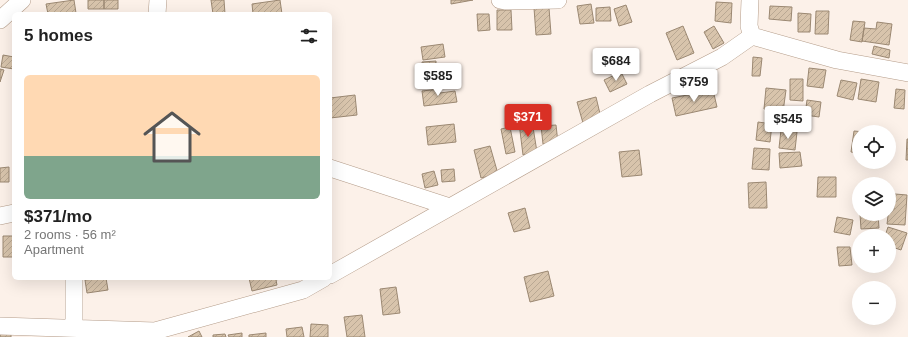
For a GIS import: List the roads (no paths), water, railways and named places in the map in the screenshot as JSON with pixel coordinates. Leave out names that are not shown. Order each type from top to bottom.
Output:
[{"type":"street","points":[[0,20],[22,0]]},
{"type":"street","points":[[158,0],[158,12]]},
{"type":"street","points":[[500,0],[558,0]]},
{"type":"street","points":[[747,0],[750,0],[749,26],[752,36]]},
{"type":"street","points":[[752,36],[837,60],[908,73]]},
{"type":"street","points":[[332,274],[650,94],[722,57],[752,36]]},
{"type":"street","points":[[332,169],[450,207]]},
{"type":"street","points":[[0,216],[12,213]]},
{"type":"street","points":[[74,280],[74,328]]},
{"type":"street","points":[[0,326],[155,331],[303,290],[320,280]]}]
